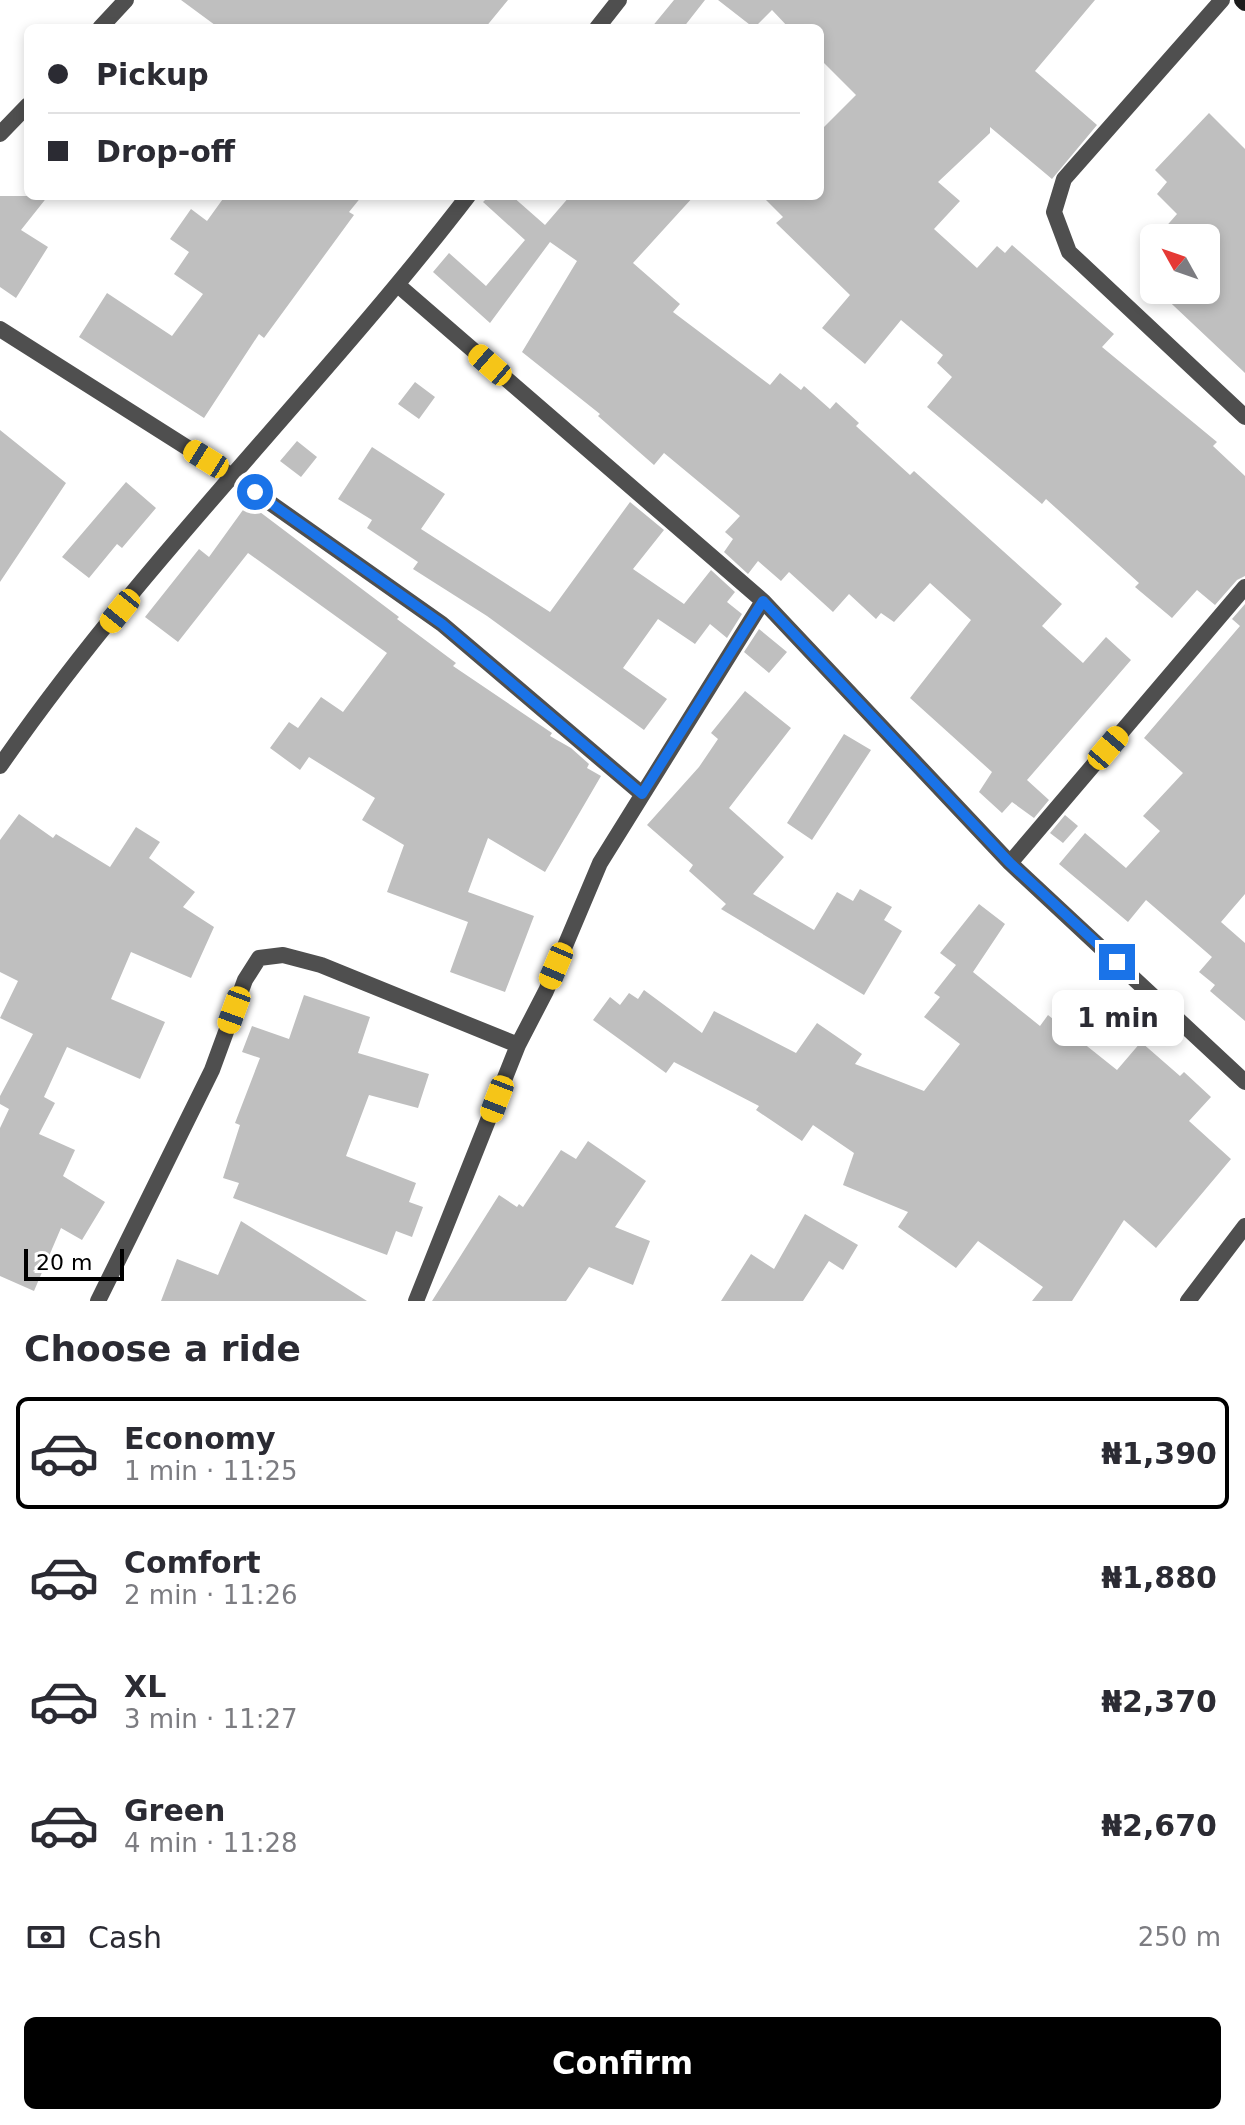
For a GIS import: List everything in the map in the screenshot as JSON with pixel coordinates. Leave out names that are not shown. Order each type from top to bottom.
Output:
[{"type":"street","points":[[104,24],[126,0]]},
{"type":"street","points":[[600,24],[619,0]]},
{"type":"street","points":[[1222,0],[1064,179],[1054,212],[1069,252],[1245,417]]},
{"type":"street","points":[[0,134],[24,109]]},
{"type":"street","points":[[0,766],[45,701],[232,476],[399,286],[465,200]]},
{"type":"street","points":[[399,286],[763,601],[1010,863],[1245,1082]]},
{"type":"street","points":[[0,329],[232,476],[442,624],[642,794]]},
{"type":"street","points":[[1010,863],[1245,587]]},
{"type":"street","points":[[416,1301],[518,1045],[546,991],[600,863],[763,601]]},
{"type":"street","points":[[98,1301],[206,1083],[245,980],[259,958],[283,955],[321,965],[518,1045]]},
{"type":"street","points":[[1188,1301],[1245,1226]]},
{"type":"building","points":[[181,0],[508,0],[488,24],[214,24]]},
{"type":"building","points":[[674,0],[705,0],[686,24],[654,24]]},
{"type":"building","points":[[718,0],[1095,0],[1035,71],[1097,125],[1052,179],[990,127],[990,133],[938,182],[960,201],[934,229],[977,268],[997,246],[1005,253],[1012,245],[1114,334],[1102,347],[1217,442],[1213,446],[1245,476],[1245,576],[1237,580],[1215,605],[1197,590],[1172,618],[1135,587],[1139,583],[1046,499],[1042,504],[927,407],[952,377],[937,363],[943,355],[901,320],[865,364],[822,328],[850,295],[776,223],[783,217],[766,200],[824,200],[824,127],[856,95],[824,63],[824,24],[785,24],[772,10],[758,24],[749,24]]},
{"type":"building","points":[[1209,113],[1245,149],[1245,373],[1172,304],[1220,304],[1220,224],[1168,224],[1177,214],[1157,194],[1167,182],[1155,170]]},
{"type":"building","points":[[0,196],[45,200],[21,230],[48,247],[16,298],[0,287]]},
{"type":"building","points":[[222,200],[359,200],[349,212],[354,215],[264,338],[259,334],[204,418],[79,337],[107,293],[172,336],[203,294],[174,274],[189,252],[170,239],[191,209],[207,221]]},
{"type":"building","points":[[517,200],[545,225],[567,200],[690,200],[633,263],[680,304],[673,312],[770,385],[780,373],[801,390],[804,386],[830,409],[836,402],[859,423],[856,426],[910,475],[914,471],[1062,604],[1042,626],[1083,663],[1106,637],[1131,660],[1027,780],[1049,800],[1034,818],[1012,802],[1002,813],[979,792],[992,772],[910,698],[971,620],[930,583],[894,622],[881,613],[876,619],[849,594],[833,612],[789,572],[781,581],[758,561],[748,574],[724,552],[733,539],[725,532],[740,516],[664,453],[654,465],[598,416],[600,414],[522,352],[577,261],[550,242],[490,323],[433,272],[449,253],[486,286],[525,240],[483,202]]},
{"type":"building","points":[[415,382],[435,397],[419,419],[398,404]]},
{"type":"building","points":[[0,430],[66,483],[0,582]]},
{"type":"building","points":[[297,441],[317,457],[301,477],[280,461]]},
{"type":"building","points":[[372,447],[445,494],[421,529],[550,612],[630,502],[664,530],[633,569],[684,604],[711,570],[735,592],[727,602],[742,614],[727,638],[710,624],[695,644],[658,619],[623,668],[667,699],[644,730],[487,616],[413,569],[418,562],[367,528],[372,520],[338,499]]},
{"type":"building","points":[[126,482],[156,508],[122,548],[117,544],[89,578],[62,557]]},
{"type":"building","points":[[248,503],[399,617],[397,619],[456,663],[453,666],[552,733],[550,736],[571,748],[589,764],[587,768],[601,776],[545,872],[488,838],[468,892],[534,916],[505,992],[450,972],[468,922],[387,892],[404,845],[362,820],[375,798],[309,757],[300,770],[270,748],[289,722],[298,728],[321,697],[343,712],[387,653],[248,553],[178,642],[145,617],[199,549],[209,557]]},
{"type":"building","points":[[1245,604],[1245,894],[1221,922],[1245,943],[1245,1021],[1210,991],[1215,985],[1199,972],[1212,957],[1146,900],[1128,922],[1059,864],[1085,833],[1126,868],[1160,831],[1143,816],[1183,773],[1144,738],[1240,626],[1232,619]]},
{"type":"building","points":[[759,629],[787,652],[769,673],[744,652]]},
{"type":"building","points":[[745,691],[791,728],[729,808],[784,857],[753,894],[814,930],[837,892],[853,901],[860,889],[892,907],[884,920],[902,931],[864,995],[721,909],[726,904],[689,871],[693,865],[647,825],[699,767],[718,739],[711,733]]},
{"type":"building","points":[[844,734],[871,750],[812,840],[787,823]]},
{"type":"building","points":[[19,814],[53,838],[56,834],[110,867],[136,827],[160,842],[149,858],[195,892],[183,907],[214,927],[191,978],[131,952],[111,999],[165,1022],[140,1079],[67,1047],[44,1097],[55,1103],[39,1134],[75,1150],[63,1176],[105,1202],[82,1240],[61,1228],[34,1291],[0,1276],[0,1128],[9,1109],[0,1104],[0,1096],[33,1034],[0,1018],[18,981],[0,972],[0,840]]},
{"type":"building","points":[[1065,815],[1078,826],[1063,843],[1050,833]]},
{"type":"building","points":[[979,904],[1005,924],[973,972],[1040,1026],[1048,1015],[1117,1070],[1141,1042],[1180,1076],[1184,1072],[1211,1097],[1189,1121],[1231,1159],[1156,1248],[1124,1220],[1072,1301],[1032,1301],[1043,1287],[978,1241],[956,1268],[898,1227],[908,1212],[843,1185],[854,1153],[813,1125],[802,1141],[756,1110],[759,1106],[674,1062],[666,1073],[593,1020],[610,997],[620,1005],[629,993],[638,999],[644,990],[702,1033],[714,1011],[796,1053],[817,1023],[862,1054],[855,1064],[924,1091],[960,1044],[924,1017],[940,997],[934,993],[956,965],[940,953]]},
{"type":"building","points":[[304,995],[370,1017],[358,1053],[429,1074],[418,1108],[369,1095],[346,1156],[416,1183],[409,1202],[423,1207],[412,1237],[396,1231],[387,1255],[233,1198],[239,1183],[223,1178],[240,1125],[235,1123],[260,1058],[242,1052],[252,1026],[289,1039]]},
{"type":"building","points":[[588,1141],[646,1181],[615,1227],[650,1241],[633,1285],[589,1267],[566,1301],[432,1301],[499,1195],[517,1207],[519,1204],[523,1207],[561,1150],[576,1159]]},
{"type":"building","points":[[805,1214],[858,1245],[843,1270],[829,1261],[803,1301],[721,1301],[751,1254],[774,1269]]},
{"type":"building","points":[[241,1221],[367,1301],[161,1301],[177,1259],[218,1275]]},
{"type":"route","points":[[255,492],[442,624],[642,794],[763,601],[1010,863],[1117,962]]}]
